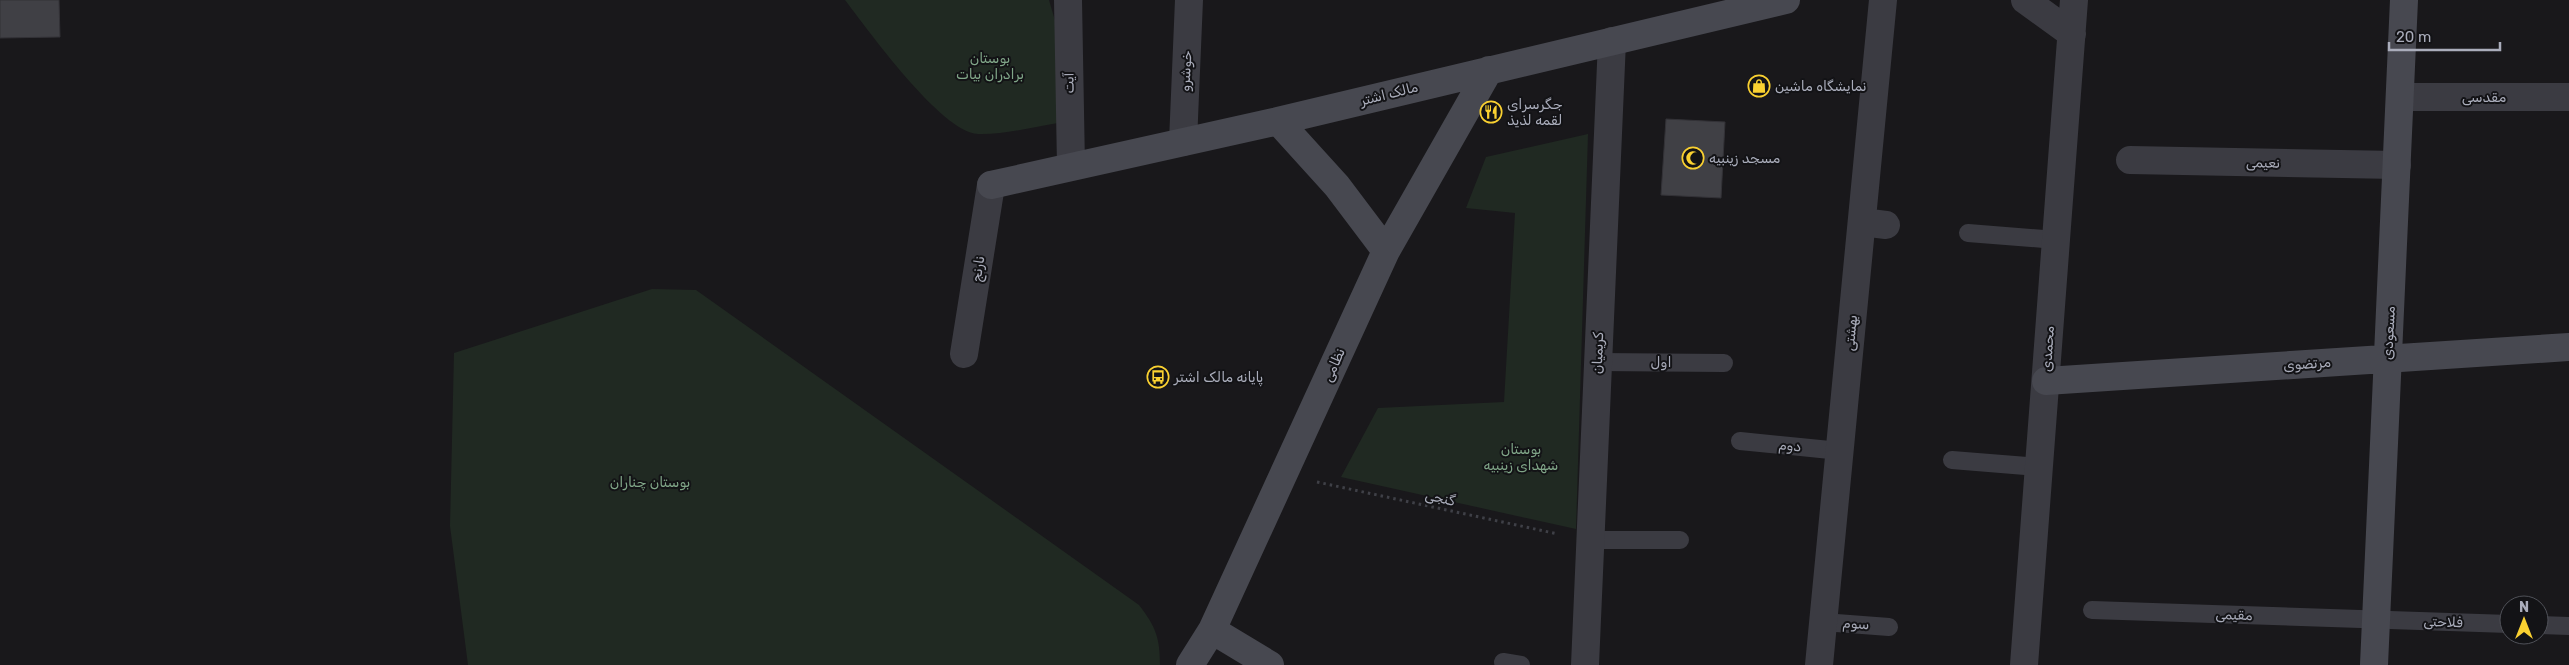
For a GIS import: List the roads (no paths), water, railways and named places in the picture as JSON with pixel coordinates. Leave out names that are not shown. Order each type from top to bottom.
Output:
[{"type":"street","name":"آیت","points":[[1068,0],[1071,166]]},
{"type":"street","name":"خوشرو","points":[[1183,142],[1189,0]]},
{"type":"street","name":"مالک اشتر","points":[[992,185],[1278,121],[1786,0]]},
{"type":"street","name":"بهشتی","points":[[1819,665],[1840,451],[1874,224],[1883,0]]},
{"type":"street","points":[[2025,0],[2072,34]]},
{"type":"street","name":"محمدی","points":[[2024,665],[2074,0]]},
{"type":"street","name":"مسعودی","points":[[2374,665],[2404,0]]},
{"type":"street","name":"کریمیان","points":[[1585,665],[1612,41]]},
{"type":"street","name":"نظامی","points":[[1190,665],[1212,630],[1285,475],[1386,251],[1489,70]]},
{"type":"street","name":"مقدسی","points":[[2400,97],[2569,97]]},
{"type":"street","points":[[1278,121],[1337,186],[1386,251]]},
{"type":"street","name":"نعیمی","points":[[2130,160],[2397,165]]},
{"type":"street","name":"نارنج","points":[[964,354],[992,185]]},
{"type":"street","name":"مرتضوی","points":[[2046,381],[2569,347]]},
{"type":"street","points":[[1212,630],[1270,665]]},
{"type":"lane","points":[[1968,234],[2056,240]]},
{"type":"lane","name":"اول","points":[[1597,362],[1724,363]]},
{"type":"lane","name":"دوم","points":[[1740,441],[1840,451]]},
{"type":"lane","points":[[1952,460],[2039,467]]},
{"type":"lane","points":[[1590,540],[1680,540]]},
{"type":"lane","name":"مقیمی","points":[[2092,610],[2376,620]]},
{"type":"lane","name":"فلاحتی","points":[[2376,620],[2499,624]]},
{"type":"lane","name":"سوم","points":[[1823,622],[1889,627]]},
{"type":"lane","points":[[2549,625],[2569,626]]},
{"type":"lane","points":[[1503,662],[1521,665]]},
{"type":"place","name":"نمایشگاه ماشین","points":[[1759,86]]},
{"type":"place","name":"جگرسرای لقمه لذیذ","points":[[1491,112]]},
{"type":"place","name":"مسجد زینبیه","points":[[1693,158]]},
{"type":"place","name":"پایانه مالک اشتر","points":[[1158,377]]},
{"type":"park label","name":"بوستان برادران بیات","points":[[990,66]]},
{"type":"park label","name":"بوستان شهدای زینبیه","points":[[1521,458]]},
{"type":"park label","name":"بوستان چناران","points":[[650,482]]}]
